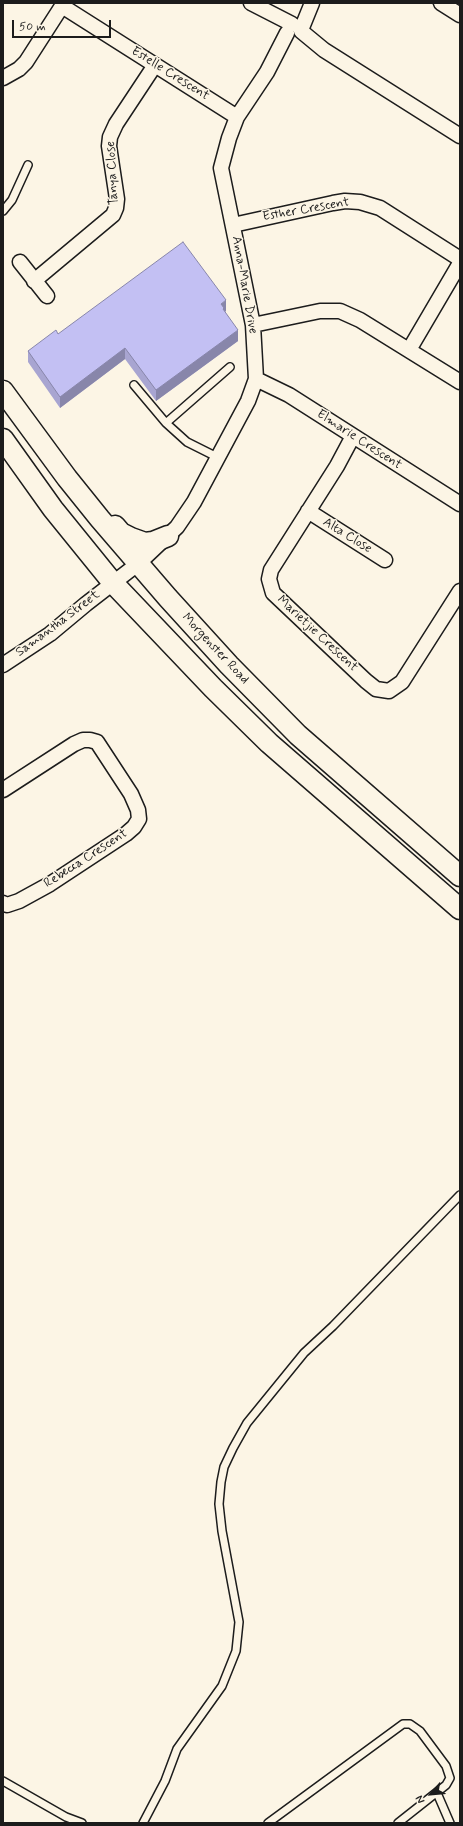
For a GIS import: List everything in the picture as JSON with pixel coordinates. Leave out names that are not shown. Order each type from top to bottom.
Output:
[{"type":"main road","name":"Morgenster Road","points":[[3,391],[82,497],[138,563],[229,665],[298,736],[460,876]]},
{"type":"main road","points":[[3,439],[53,509],[114,583],[213,688],[269,743],[460,910]]},
{"type":"main road","points":[[82,497],[92,503],[121,533],[131,538],[145,543],[153,542],[168,536]]},
{"type":"street","name":"Anna-Marie Drive","points":[[138,563],[168,536],[188,513],[217,457],[244,410],[256,379],[253,325],[221,168],[229,138],[237,117],[276,57],[289,46],[294,31],[311,3]]},
{"type":"street","points":[[441,3],[460,15]]},
{"type":"street","name":"Estelle Crescent","points":[[3,78],[19,69],[26,62],[60,4],[237,117]]},
{"type":"street","points":[[256,6],[265,14],[460,136]]},
{"type":"street","name":"Tanya Close","points":[[34,281],[112,215],[116,208],[117,199],[109,146],[110,137],[116,124],[155,64]]},
{"type":"street","name":"Esther Crescent","points":[[233,225],[333,203],[345,201],[360,202],[380,208],[460,259]]},
{"type":"street","points":[[20,262],[47,296]]},
{"type":"street","points":[[409,350],[460,264]]},
{"type":"street","points":[[253,325],[320,311],[340,311],[360,320],[460,382]]},
{"type":"street","name":"Elmarie Crescent","points":[[256,379],[289,395],[460,504]]},
{"type":"street","name":"Marietjie Crescent","points":[[353,436],[337,466],[271,570],[270,585],[273,592],[376,689],[389,691],[399,686],[460,591]]},
{"type":"street","name":"Alta Close","points":[[308,511],[386,560]]},
{"type":"street","name":"Samantha Street","points":[[3,665],[50,634],[138,563]]},
{"type":"street","name":"Rebecca Crescent","points":[[3,790],[74,744],[83,740],[90,740],[97,742],[127,788],[138,810],[139,819],[134,827],[126,834],[50,884],[19,901],[7,905],[3,903]]},
{"type":"lane","points":[[3,211],[12,200],[28,165]]},
{"type":"lane","points":[[166,423],[230,367]]},
{"type":"lane","points":[[134,385],[166,423],[187,442],[217,457]]},
{"type":"lane","points":[[143,1823],[164,1781],[177,1749],[222,1686],[236,1651],[239,1622],[222,1531],[219,1504],[222,1474],[233,1448],[252,1417],[304,1353],[333,1326],[460,1195]]},
{"type":"lane","points":[[268,1823],[403,1724],[410,1724],[420,1731],[449,1772],[450,1778],[446,1785],[437,1793],[398,1823]]},
{"type":"lane","points":[[3,1781],[66,1817],[82,1823]]},
{"type":"lane","points":[[437,1793],[450,1823]]},
{"type":"lane","points":[[66,1817],[73,1823]]},
{"type":"building","points":[[183,242],[226,300],[221,304],[224,308],[223,309],[238,330],[156,390],[125,348],[60,397],[28,351],[56,330],[58,334]]}]
